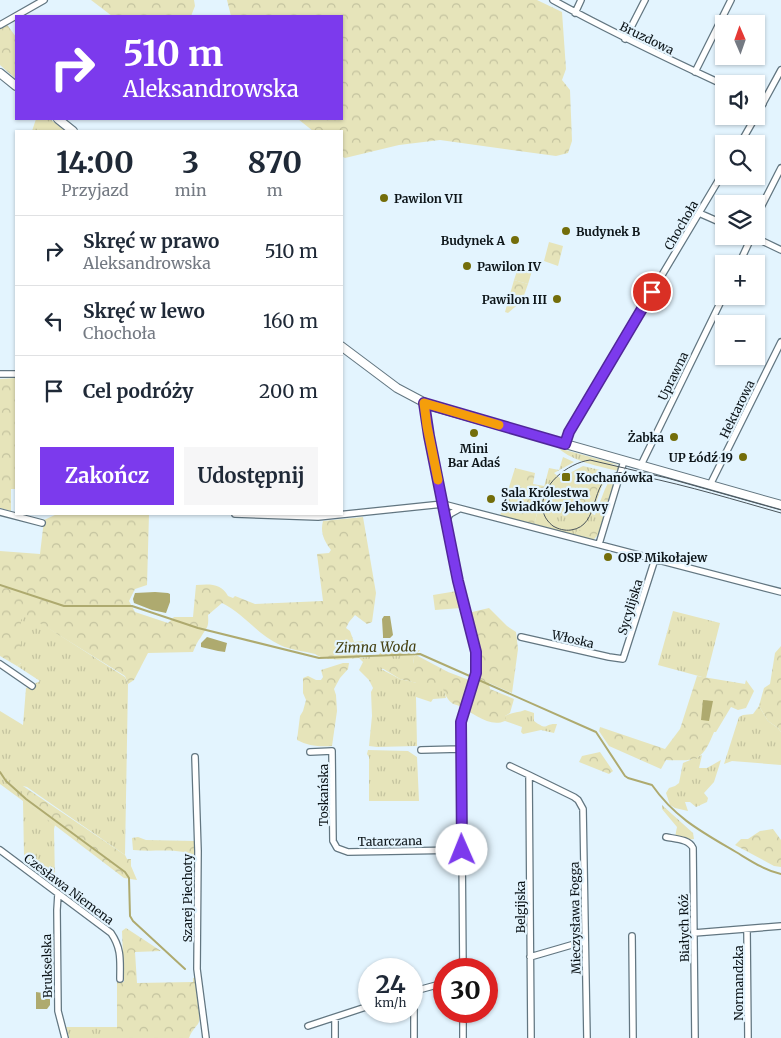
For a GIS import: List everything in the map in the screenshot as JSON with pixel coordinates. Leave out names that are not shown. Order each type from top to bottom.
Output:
[{"type":"main road","points":[[0,73],[15,85]]},
{"type":"main road","points":[[59,120],[72,130]]},
{"type":"main road","points":[[343,348],[397,388],[424,403],[781,505]]},
{"type":"street","points":[[18,15],[44,0]]},
{"type":"street","name":"Bruzdowa","points":[[553,0],[625,39],[715,81]]},
{"type":"street","points":[[574,12],[581,0]]},
{"type":"street","points":[[625,39],[645,0]]},
{"type":"street","points":[[695,72],[731,0]]},
{"type":"street","points":[[0,25],[15,16]]},
{"type":"street","points":[[765,100],[781,70]]},
{"type":"street","points":[[765,199],[781,168]]},
{"type":"street","name":"Chochoła","points":[[565,444],[569,432],[715,185]]},
{"type":"street","points":[[699,212],[715,220]]},
{"type":"street","points":[[765,242],[781,250]]},
{"type":"street","name":"Uprawna","points":[[641,465],[719,305]]},
{"type":"street","name":"Hektarowa","points":[[710,485],[781,342]]},
{"type":"street","points":[[0,374],[15,374]]},
{"type":"street","points":[[424,403],[428,433],[461,597],[475,643],[476,673],[462,715],[460,748],[463,958]]},
{"type":"street","points":[[599,544],[624,461]]},
{"type":"street","points":[[343,514],[443,504],[781,592]]},
{"type":"street","points":[[446,521],[450,514],[459,509]]},
{"type":"street","points":[[0,512],[42,523]]},
{"type":"street","points":[[263,515],[318,517],[337,515]]},
{"type":"street","name":"Sycylijska","points":[[621,660],[625,657],[655,558]]},
{"type":"street","name":"Włoska","points":[[521,637],[621,660]]},
{"type":"street","points":[[0,664],[32,686]]},
{"type":"street","points":[[421,750],[460,748]]},
{"type":"street","name":"Toskańska","points":[[310,752],[332,751],[333,841],[337,848],[348,852]]},
{"type":"street","name":"Szarej Piechoty","points":[[195,757],[198,851],[197,969],[206,1038]]},
{"type":"street","points":[[510,766],[529,775]]},
{"type":"street","name":"Mieczysława Fogga","points":[[529,775],[578,800],[584,809],[587,1038]]},
{"type":"street","name":"Belgijska","points":[[529,775],[531,1038]]},
{"type":"street","name":"Białych Róż","points":[[666,837],[688,842],[693,848],[695,1038]]},
{"type":"street","name":"Czesława Niemena","points":[[0,850],[111,933],[120,951],[120,979]]},
{"type":"street","name":"Tatarczana","points":[[348,852],[462,850]]},
{"type":"street","name":"Brukselska","points":[[58,894],[56,905],[58,1011],[65,1038]]},
{"type":"street","points":[[694,933],[781,926]]},
{"type":"street","name":"Normandzka","points":[[748,928],[748,1038]]},
{"type":"street","points":[[632,936],[633,1038]]},
{"type":"street","points":[[530,957],[585,941]]},
{"type":"street","points":[[308,1026],[358,1010]]},
{"type":"street","points":[[335,1018],[335,1038]]},
{"type":"street","points":[[414,1023],[414,1038]]},
{"type":"street","points":[[463,1023],[463,1038]]},
{"type":"green space","points":[[91,0],[194,0],[195,6],[191,15],[111,15]]},
{"type":"green space","points":[[227,0],[537,0],[562,12],[566,69],[562,80],[570,90],[572,141],[568,153],[556,156],[440,140],[399,145],[345,158],[343,157],[343,130],[312,130],[299,120],[343,120],[343,15],[231,15]]},
{"type":"green space","points":[[6,23],[15,36],[15,78],[0,65],[0,27]]},
{"type":"green space","points":[[36,120],[51,120],[65,130],[32,130]]},
{"type":"green space","points":[[549,242],[563,246],[558,266],[544,261]]},
{"type":"green space","points":[[518,268],[532,271],[528,284],[514,280]]},
{"type":"green space","points":[[514,280],[528,284],[522,301],[508,313],[505,312]]},
{"type":"green space","points":[[15,378],[15,489],[11,489],[11,511],[0,508],[0,379]]},
{"type":"green space","points":[[558,448],[620,465],[610,464],[620,467],[618,471],[586,463],[571,457]]},
{"type":"green space","points":[[563,457],[574,462],[554,473],[560,478],[583,466],[600,470],[599,474],[609,478],[602,486],[592,514],[595,515],[608,483],[616,478],[599,534],[594,539],[534,525],[549,468],[559,470]]},
{"type":"green space","points":[[515,468],[535,473],[533,484],[544,486],[534,525],[500,516]]},
{"type":"green space","points":[[591,469],[598,472],[597,492],[593,500],[574,504],[560,493],[562,484],[580,471],[589,471]]},
{"type":"green space","points":[[610,485],[612,485],[612,489],[597,534],[594,537],[576,535],[578,531],[590,532],[593,528],[597,527],[599,522],[597,519]]},
{"type":"green space","points":[[55,515],[149,515],[147,585],[135,589],[129,601],[135,612],[168,623],[174,617],[193,617],[196,585],[215,585],[228,596],[233,598],[235,596],[255,604],[323,601],[317,554],[329,553],[331,550],[323,536],[323,521],[363,517],[376,593],[372,622],[367,624],[355,615],[346,628],[350,631],[354,642],[363,641],[365,651],[359,658],[336,659],[320,657],[315,654],[284,647],[272,641],[237,612],[222,603],[208,615],[207,627],[193,652],[148,653],[134,680],[128,684],[125,676],[25,614],[21,620],[21,663],[17,666],[0,656],[0,551],[40,554],[44,520]]},
{"type":"green space","points":[[457,591],[461,608],[435,610],[433,595]]},
{"type":"green space","points":[[489,608],[516,632],[518,649],[512,693],[489,683],[490,689],[514,699],[510,713],[505,716],[505,721],[493,723],[487,721],[453,703],[446,697],[438,683],[433,687],[400,679],[377,665],[389,661],[413,664],[416,655],[448,672],[477,683],[477,647],[468,613]]},
{"type":"green space","points":[[673,611],[720,623],[706,678],[658,665]]},
{"type":"green space","points":[[25,613],[125,677],[128,684],[125,855],[23,786],[24,801],[55,825],[55,880],[24,856],[23,801],[0,784],[0,711],[23,725],[26,688],[40,681],[17,666],[21,663],[21,619]]},
{"type":"green space","points":[[781,646],[781,732],[768,721],[759,706],[764,688],[770,684],[775,653]]},
{"type":"green space","points":[[420,650],[414,657],[413,664],[381,669],[400,679],[417,683],[438,682],[443,686],[446,698],[433,699],[431,702],[416,697],[417,746],[369,746],[372,716],[371,692],[373,688],[369,680],[359,670],[363,662],[359,658],[378,656],[380,653]]},
{"type":"green space","points":[[349,663],[348,669],[334,689],[337,711],[332,746],[314,746],[297,740],[300,716],[306,700],[303,693],[303,678],[308,676],[321,680],[323,677],[321,670]]},
{"type":"green space","points":[[697,676],[745,684],[746,680],[754,691],[746,708],[738,710],[731,707],[716,732],[714,732],[706,749],[697,758],[666,760],[661,769],[609,746],[599,731],[600,727],[665,749],[680,729]]},
{"type":"green space","points":[[759,706],[768,721],[781,732],[781,765],[732,761],[724,764],[739,717],[753,714]]},
{"type":"green space","points":[[525,710],[534,713],[534,721],[544,727],[557,724],[554,733],[541,730],[523,734],[521,732],[522,727],[505,721],[505,716]]},
{"type":"green space","points":[[368,750],[408,751],[417,757],[419,801],[369,801]]},
{"type":"green space","points":[[600,752],[613,771],[609,774],[579,762],[582,756]]},
{"type":"green space","points":[[702,755],[699,768],[707,768],[721,760],[714,782],[704,793],[708,798],[707,802],[696,807],[690,802],[685,802],[688,811],[675,808],[670,805],[666,793],[669,788],[679,783],[683,763]]},
{"type":"green space","points":[[23,786],[125,855],[127,859],[131,859],[131,866],[137,880],[124,878],[23,801]]},
{"type":"green space","points":[[662,805],[693,833],[694,839],[684,840],[675,837],[677,827],[662,809]]},
{"type":"green space","points":[[773,829],[781,840],[781,867],[774,866],[735,845],[741,839],[748,839],[760,831]]},
{"type":"green space","points":[[138,837],[146,840],[195,841],[195,855],[172,851],[133,850],[132,838]]},
{"type":"green space","points":[[126,928],[161,951],[135,952],[137,983],[193,982],[193,978],[195,978],[200,1008],[199,1020],[189,1038],[117,1038],[117,981],[124,982],[122,931]]},
{"type":"green space","points":[[66,1027],[117,1027],[117,1038],[69,1038]]},
{"type":"shaded area","points":[[155,592],[170,594],[170,602],[166,613],[134,603],[135,593]]},
{"type":"shaded area","points":[[384,616],[390,616],[393,635],[390,638],[383,638],[382,619]]},
{"type":"shaded area","points":[[207,637],[227,643],[225,652],[201,647],[201,643]]},
{"type":"shaded area","points":[[703,700],[713,701],[709,721],[701,720]]},
{"type":"shaded area","points":[[36,992],[50,994],[50,1005],[47,1009],[36,1009]]},
{"type":"waterway","name":"Zimna Woda","points":[[0,585],[64,606],[132,606],[198,628],[319,658],[420,654],[596,732],[625,776],[652,785],[670,807],[690,823],[758,865],[781,874]]},
{"type":"waterway","points":[[0,772],[6,781],[26,799],[125,872],[129,878],[130,916],[133,921],[185,969]]},
{"type":"tram line","points":[[781,510],[667,478],[590,460],[573,466],[557,477],[550,484],[543,501],[544,515],[553,526],[566,530],[580,527],[587,521],[601,485],[615,473],[622,472],[712,493],[781,513]]},
{"type":"slow traffic","points":[[438,480],[424,403],[499,425]]},
{"type":"place","name":"Pawilon VII","points":[[384,198]]},
{"type":"place","name":"Budynek B","points":[[566,231]]},
{"type":"place","name":"Budynek A","points":[[515,240]]},
{"type":"place","name":"Pawilon IV","points":[[467,266]]},
{"type":"place","name":"Pawilon III","points":[[557,299]]},
{"type":"place","name":"Mini Bar Adaś","points":[[474,433]]},
{"type":"place","name":"Żabka","points":[[674,437]]},
{"type":"place","name":"UP Łódź 19","points":[[743,457]]},
{"type":"place","name":"Kochanówka","points":[[566,477]]},
{"type":"place","name":"Sala Królestwa Świadków Jehowy","points":[[491,499]]},
{"type":"place","name":"OSP Mikołajew","points":[[608,557]]},
{"type":"route","points":[[462,850],[461,722],[474,682],[477,660],[475,643],[463,605],[458,581],[424,403],[565,444],[569,432],[652,292]]}]
